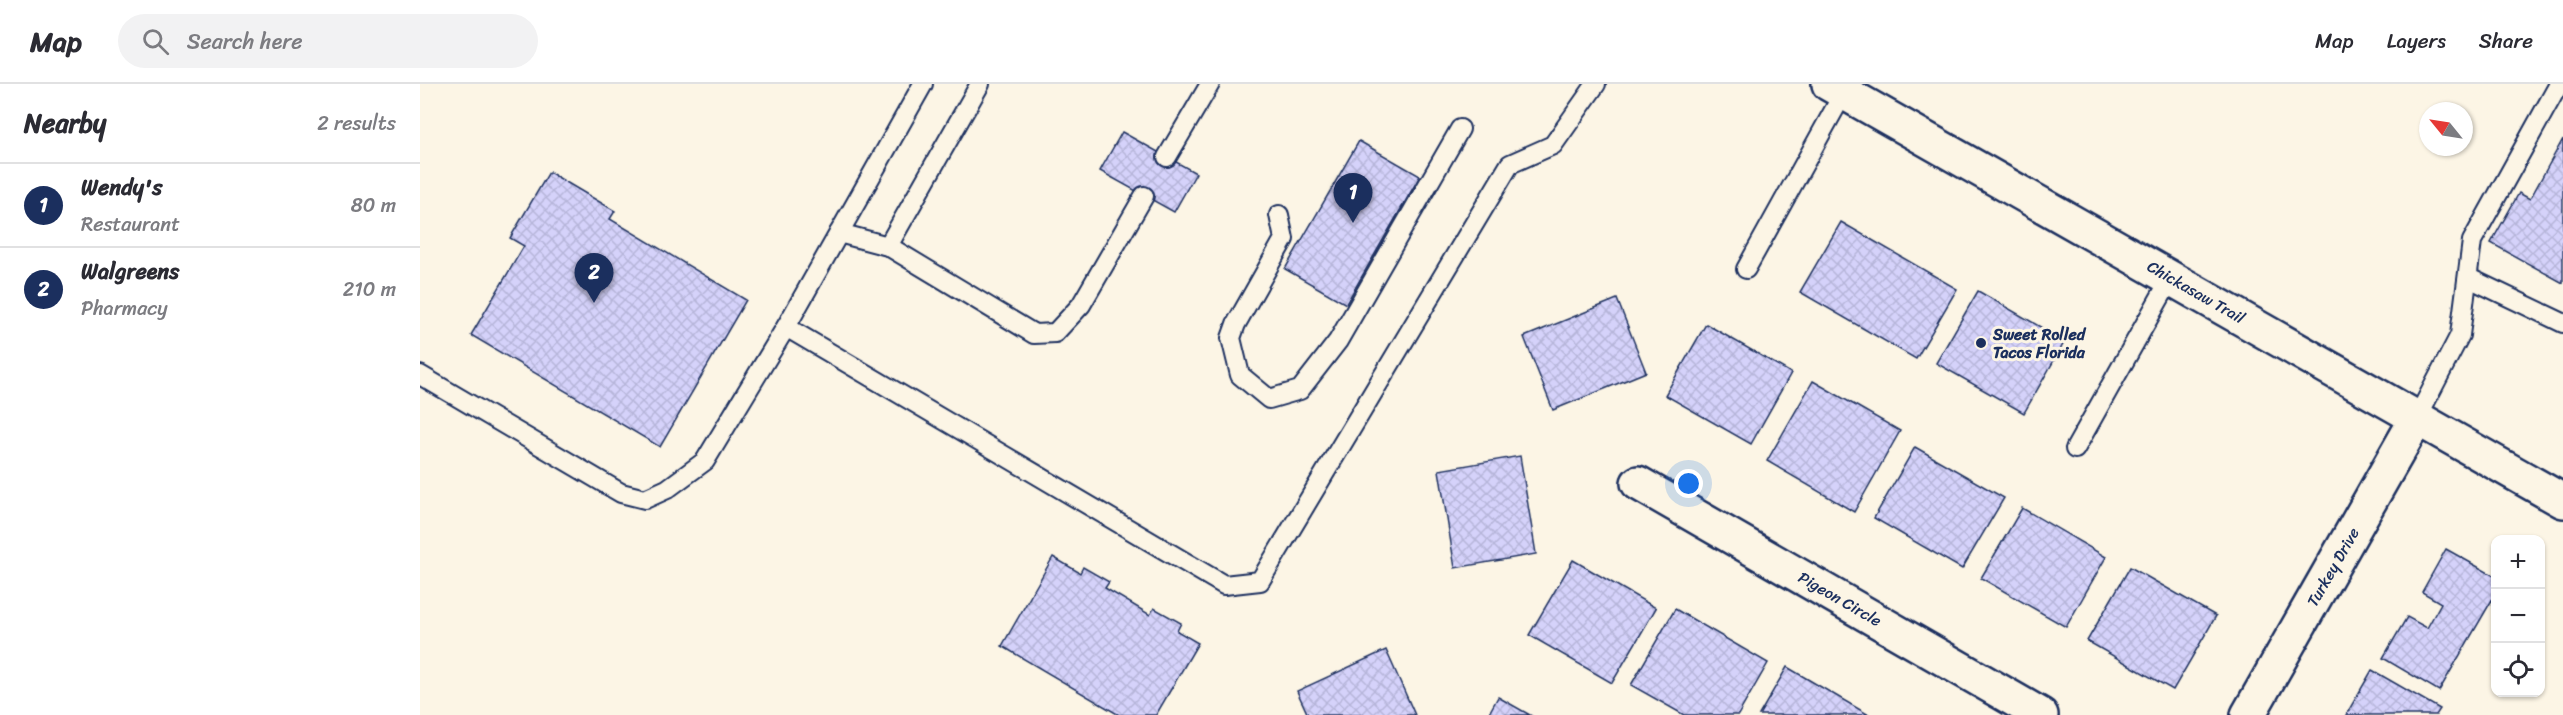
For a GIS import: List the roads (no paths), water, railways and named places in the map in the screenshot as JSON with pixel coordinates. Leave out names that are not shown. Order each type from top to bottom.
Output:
[{"type":"street","name":"Chickasaw Trail","points":[[1837,88],[2563,501]]},
{"type":"street","name":"Turkey Drive","points":[[2248,715],[2417,418]]},
{"type":"street","name":"Pigeon Circle","points":[[1638,483],[2041,715]]},
{"type":"lane","points":[[420,375],[621,493],[645,498],[668,489],[705,461],[786,327],[923,84]]},
{"type":"lane","points":[[888,246],[980,84]]},
{"type":"lane","points":[[1167,157],[1210,84]]},
{"type":"lane","points":[[786,327],[1224,585],[1260,581],[1510,164],[1553,145],[1596,84]]},
{"type":"lane","points":[[2417,418],[2460,335],[2472,241],[2559,84]]},
{"type":"lane","points":[[1746,269],[1837,88]]},
{"type":"lane","points":[[1279,215],[1284,239],[1236,324],[1231,338],[1240,375],[1269,399],[1300,390],[1338,341],[1460,129]]},
{"type":"lane","points":[[839,233],[888,246],[1034,334],[1055,333],[1081,304],[1144,196]]},
{"type":"lane","points":[[2075,449],[2171,278]]},
{"type":"lane","points":[[2469,278],[2563,324]]},
{"type":"place","name":"Wendy's","points":[[1353,223]]},
{"type":"place","name":"Walgreens","points":[[594,303]]},
{"type":"place","name":"Sweet Rolled Tacos Florida","points":[[1981,343]]}]
